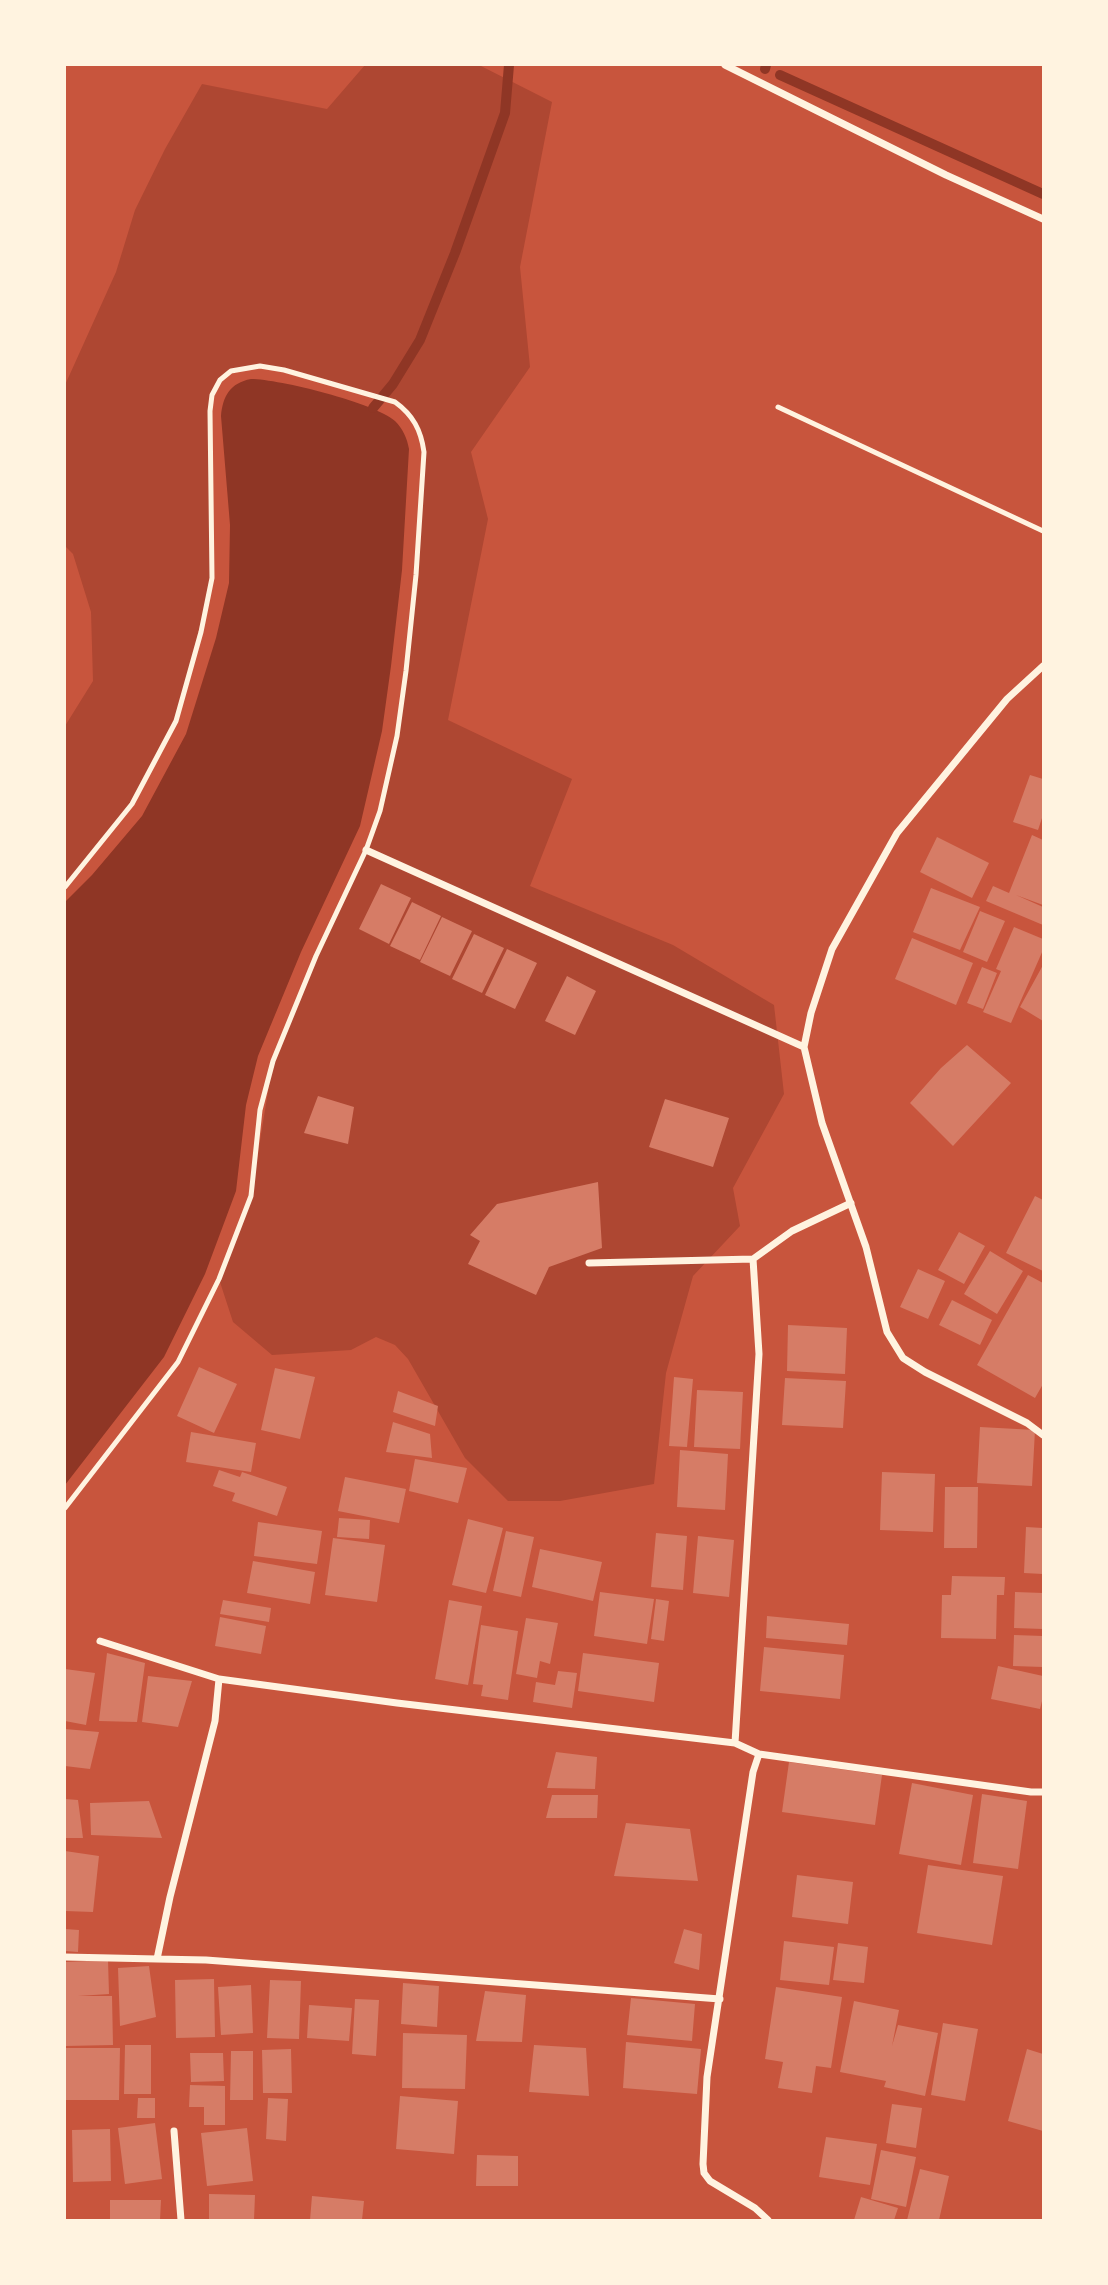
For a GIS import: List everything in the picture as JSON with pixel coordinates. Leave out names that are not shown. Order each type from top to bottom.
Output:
[{"type":"street","points":[[725,65],[946,175],[1043,219]]},
{"type":"street","points":[[1043,666],[1007,699],[897,833],[832,949],[814,1000],[804,1047],[822,1123],[866,1247],[887,1332],[903,1358],[936,1378],[1027,1423],[1043,1435]]},
{"type":"street","points":[[366,850],[804,1047]]},
{"type":"street","points":[[589,1263],[753,1259],[792,1231],[851,1203]]},
{"type":"street","points":[[735,1743],[759,1354],[753,1259]]},
{"type":"street","points":[[100,1641],[219,1679],[410,1705],[735,1743],[759,1754],[1043,1792]]},
{"type":"street","points":[[157,1959],[215,1721],[219,1679]]},
{"type":"street","points":[[759,1754],[753,1772],[707,2077],[704,2173],[710,2181],[755,2208],[768,2220]]},
{"type":"street","points":[[65,1957],[206,1960],[720,1999]]},
{"type":"street","points":[[174,2131],[181,2220]]},
{"type":"lane","points":[[65,887],[132,804],[176,721],[201,632],[212,578],[210,411],[212,395],[220,380],[231,371],[260,366],[284,370],[395,402],[415,422],[422,437],[424,452],[417,561],[397,736],[380,811],[366,850],[316,956],[274,1061],[260,1110],[251,1196],[219,1279],[178,1362],[65,1508]]},
{"type":"lane","points":[[778,407],[1043,531]]},
{"type":"shaded area","points":[[365,65],[479,65],[552,102],[520,267],[530,367],[471,452],[488,519],[448,720],[572,779],[530,886],[673,945],[774,1005],[784,1094],[733,1188],[740,1226],[693,1276],[666,1373],[654,1484],[560,1501],[508,1501],[465,1458],[408,1359],[395,1345],[376,1337],[351,1350],[272,1355],[233,1322],[219,1279],[251,1196],[273,1061],[380,811],[397,736],[406,671],[424,452],[415,422],[395,402],[260,366],[231,371],[220,380],[212,395],[212,578],[176,721],[132,804],[65,887],[65,726],[93,681],[91,612],[73,554],[65,546],[65,385],[116,272],[135,210],[165,149],[202,84],[327,109]]},
{"type":"shaded area","points":[[251,379],[304,388],[368,407],[395,421],[406,437],[409,449],[402,570],[382,731],[360,826],[301,952],[258,1056],[246,1105],[236,1191],[205,1274],[164,1357],[65,1485],[65,902],[92,875],[142,816],[186,734],[216,638],[229,583],[230,525],[222,409],[233,387]]},
{"type":"building","points":[[1030,775],[1043,779],[1043,815],[1038,830],[1013,822]]},
{"type":"building","points":[[1032,835],[1043,840],[1043,905],[1016,895],[1043,907],[1043,925],[986,901],[993,886],[1009,893]]},
{"type":"building","points":[[937,837],[989,863],[972,898],[920,872]]},
{"type":"building","points":[[381,884],[411,898],[389,944],[359,929]]},
{"type":"building","points":[[931,888],[980,907],[960,950],[913,932]]},
{"type":"building","points":[[412,902],[441,916],[420,960],[390,946]]},
{"type":"building","points":[[980,911],[1005,921],[987,962],[963,952]]},
{"type":"building","points":[[442,917],[472,931],[450,976],[420,962]]},
{"type":"building","points":[[1014,927],[1043,939],[1043,950],[1011,1023],[983,1012],[1001,971],[996,969]]},
{"type":"building","points":[[474,934],[504,948],[482,993],[452,979]]},
{"type":"building","points":[[912,938],[973,963],[956,1005],[895,979]]},
{"type":"building","points":[[507,949],[537,963],[515,1009],[485,995]]},
{"type":"building","points":[[1043,965],[1043,1021],[1020,1007]]},
{"type":"building","points":[[982,967],[997,973],[983,1009],[967,1003]]},
{"type":"building","points":[[567,976],[596,991],[575,1035],[545,1021]]},
{"type":"building","points":[[967,1045],[1011,1083],[953,1146],[910,1103],[941,1068]]},
{"type":"building","points":[[318,1096],[354,1107],[348,1144],[304,1133]]},
{"type":"building","points":[[665,1099],[729,1118],[713,1167],[649,1147]]},
{"type":"building","points":[[598,1182],[602,1248],[549,1267],[536,1295],[468,1264],[480,1241],[470,1235],[497,1204]]},
{"type":"building","points":[[1035,1196],[1043,1200],[1043,1271],[1006,1253]]},
{"type":"building","points":[[959,1232],[985,1246],[964,1284],[938,1270]]},
{"type":"building","points":[[990,1251],[1023,1271],[997,1314],[964,1294]]},
{"type":"building","points":[[918,1269],[945,1281],[928,1319],[900,1307]]},
{"type":"building","points":[[1028,1275],[1043,1283],[1043,1384],[1035,1398],[977,1365]]},
{"type":"building","points":[[952,1300],[992,1320],[980,1345],[939,1325]]},
{"type":"building","points":[[788,1325],[847,1328],[845,1374],[787,1371]]},
{"type":"building","points":[[199,1367],[237,1384],[214,1433],[177,1416]]},
{"type":"building","points":[[275,1368],[315,1377],[300,1439],[261,1430]]},
{"type":"building","points":[[674,1377],[693,1379],[687,1447],[669,1446]]},
{"type":"building","points":[[785,1378],[846,1381],[843,1428],[782,1425]]},
{"type":"building","points":[[697,1390],[743,1392],[740,1449],[694,1447]]},
{"type":"building","points":[[398,1391],[438,1406],[435,1426],[393,1412]]},
{"type":"building","points":[[393,1422],[430,1434],[432,1458],[386,1452]]},
{"type":"building","points":[[980,1427],[1035,1430],[1032,1486],[977,1483]]},
{"type":"building","points":[[191,1432],[256,1443],[251,1472],[186,1462]]},
{"type":"building","points":[[680,1450],[728,1454],[725,1510],[677,1507]]},
{"type":"building","points":[[415,1459],[467,1468],[458,1503],[409,1491]]},
{"type":"building","points":[[219,1470],[240,1477],[242,1472],[287,1487],[277,1516],[232,1501],[235,1493],[213,1486]]},
{"type":"building","points":[[882,1472],[935,1474],[933,1532],[880,1530]]},
{"type":"building","points":[[345,1477],[406,1489],[399,1523],[338,1511]]},
{"type":"building","points":[[945,1487],[978,1487],[977,1548],[944,1548]]},
{"type":"building","points":[[339,1518],[370,1520],[369,1539],[337,1537]]},
{"type":"building","points":[[468,1519],[503,1528],[486,1593],[452,1585]]},
{"type":"building","points":[[258,1522],[322,1531],[317,1564],[254,1556]]},
{"type":"building","points":[[1026,1527],[1043,1528],[1043,1574],[1024,1573]]},
{"type":"building","points":[[506,1531],[534,1537],[521,1597],[493,1591]]},
{"type":"building","points":[[656,1533],[687,1536],[683,1590],[651,1587]]},
{"type":"building","points":[[698,1536],[734,1540],[729,1597],[693,1593]]},
{"type":"building","points":[[333,1538],[385,1545],[377,1602],[325,1595]]},
{"type":"building","points":[[540,1549],[602,1562],[593,1601],[532,1587]]},
{"type":"building","points":[[253,1561],[315,1572],[310,1604],[247,1593]]},
{"type":"building","points":[[952,1576],[1005,1577],[1004,1595],[997,1595],[996,1639],[941,1638],[942,1595],[951,1595]]},
{"type":"building","points":[[600,1592],[654,1599],[647,1644],[594,1636]]},
{"type":"building","points":[[1015,1592],[1043,1593],[1043,1629],[1014,1628]]},
{"type":"building","points":[[656,1599],[669,1601],[664,1641],[651,1639]]},
{"type":"building","points":[[223,1600],[271,1608],[269,1622],[220,1614]]},
{"type":"building","points":[[449,1600],[482,1606],[468,1685],[435,1679]]},
{"type":"building","points":[[767,1616],[849,1624],[847,1645],[766,1638]]},
{"type":"building","points":[[220,1617],[266,1626],[261,1654],[215,1646]]},
{"type":"building","points":[[526,1618],[558,1623],[550,1664],[540,1661],[537,1678],[516,1674]]},
{"type":"building","points":[[481,1625],[518,1631],[508,1700],[481,1696],[483,1685],[473,1684]]},
{"type":"building","points":[[1014,1635],[1043,1636],[1043,1667],[1013,1666]]},
{"type":"building","points":[[764,1647],[844,1655],[840,1699],[760,1691]]},
{"type":"building","points":[[107,1653],[145,1663],[137,1722],[99,1721]]},
{"type":"building","points":[[583,1653],[659,1663],[654,1702],[578,1691]]},
{"type":"building","points":[[998,1666],[1043,1676],[1040,1709],[991,1699]]},
{"type":"building","points":[[65,1669],[95,1673],[86,1725],[65,1721]]},
{"type":"building","points":[[558,1671],[577,1673],[572,1708],[533,1702],[536,1682],[555,1685]]},
{"type":"building","points":[[148,1676],[192,1681],[178,1727],[142,1722]]},
{"type":"building","points":[[65,1729],[99,1732],[90,1769],[65,1766]]},
{"type":"building","points":[[556,1752],[597,1757],[595,1789],[547,1788]]},
{"type":"building","points":[[789,1762],[882,1775],[875,1825],[782,1812]]},
{"type":"building","points":[[912,1783],[973,1795],[961,1865],[899,1854]]},
{"type":"building","points":[[982,1794],[1027,1801],[1018,1869],[973,1863]]},
{"type":"building","points":[[552,1795],[598,1795],[597,1818],[546,1818]]},
{"type":"building","points":[[65,1799],[78,1800],[83,1838],[65,1838]]},
{"type":"building","points":[[149,1801],[162,1838],[91,1835],[90,1803]]},
{"type":"building","points":[[626,1823],[690,1829],[698,1881],[614,1876]]},
{"type":"building","points":[[65,1851],[99,1856],[93,1912],[65,1911]]},
{"type":"building","points":[[928,1865],[1003,1876],[992,1945],[917,1933]]},
{"type":"building","points":[[797,1875],[853,1882],[848,1924],[792,1917]]},
{"type":"building","points":[[65,1929],[79,1930],[78,1952],[65,1951]]},
{"type":"building","points":[[684,1929],[702,1934],[699,1970],[674,1963]]},
{"type":"building","points":[[784,1941],[834,1947],[829,1985],[780,1980]]},
{"type":"building","points":[[838,1943],[868,1947],[864,1983],[833,1980]]},
{"type":"building","points":[[108,1960],[109,1994],[78,1996],[112,1996],[113,2045],[65,2046],[66,1962]]},
{"type":"building","points":[[149,1966],[156,2017],[120,2026],[118,1968]]},
{"type":"building","points":[[214,1979],[215,2037],[176,2038],[175,1980]]},
{"type":"building","points":[[270,1980],[301,1981],[299,2039],[267,2038]]},
{"type":"building","points":[[403,1983],[439,1986],[437,2027],[401,2024]]},
{"type":"building","points":[[251,1985],[253,2033],[221,2035],[218,1987]]},
{"type":"building","points":[[776,1987],[842,1997],[831,2068],[816,2066],[812,2093],[778,2088],[783,2062],[765,2059]]},
{"type":"building","points":[[485,1991],[526,1995],[522,2042],[476,2041]]},
{"type":"building","points":[[631,1998],[695,2004],[692,2041],[627,2035]]},
{"type":"building","points":[[355,1999],[379,2000],[376,2056],[352,2054]]},
{"type":"building","points":[[854,2001],[899,2010],[892,2046],[898,2025],[938,2033],[925,2096],[884,2087],[886,2081],[840,2072]]},
{"type":"building","points":[[309,2005],[352,2008],[349,2041],[307,2038]]},
{"type":"building","points":[[943,2023],[978,2029],[965,2101],[931,2095]]},
{"type":"building","points":[[403,2033],[467,2035],[465,2089],[402,2088]]},
{"type":"building","points":[[626,2042],[701,2049],[697,2094],[623,2088]]},
{"type":"building","points":[[125,2045],[151,2045],[151,2094],[124,2094]]},
{"type":"building","points":[[534,2045],[586,2048],[589,2096],[529,2092]]},
{"type":"building","points":[[65,2048],[120,2048],[119,2100],[65,2100]]},
{"type":"building","points":[[291,2049],[292,2093],[263,2093],[262,2050]]},
{"type":"building","points":[[1027,2049],[1043,2054],[1043,2131],[1008,2121]]},
{"type":"building","points":[[231,2051],[253,2051],[253,2100],[230,2100]]},
{"type":"building","points":[[190,2053],[223,2053],[224,2081],[191,2082]]},
{"type":"building","points":[[190,2085],[225,2086],[225,2125],[204,2125],[204,2107],[189,2107]]},
{"type":"building","points":[[400,2096],[458,2101],[454,2154],[396,2149]]},
{"type":"building","points":[[138,2098],[155,2098],[155,2118],[137,2118]]},
{"type":"building","points":[[268,2098],[288,2099],[286,2141],[266,2139]]},
{"type":"building","points":[[892,2104],[922,2108],[916,2148],[886,2143]]},
{"type":"building","points":[[155,2123],[162,2179],[125,2184],[118,2128]]},
{"type":"building","points":[[247,2128],[253,2181],[207,2186],[201,2133]]},
{"type":"building","points":[[110,2129],[111,2181],[73,2182],[72,2130]]},
{"type":"building","points":[[826,2137],[877,2144],[870,2185],[819,2177]]},
{"type":"building","points":[[881,2150],[916,2157],[906,2207],[871,2199]]},
{"type":"building","points":[[477,2155],[518,2156],[518,2186],[476,2186]]},
{"type":"building","points":[[920,2169],[949,2176],[939,2220],[907,2220]]},
{"type":"building","points":[[209,2194],[255,2195],[254,2220],[209,2220]]},
{"type":"building","points":[[312,2196],[364,2201],[362,2220],[310,2220]]},
{"type":"building","points":[[861,2197],[898,2208],[894,2220],[854,2220]]},
{"type":"building","points":[[110,2200],[161,2200],[160,2220],[110,2220]]},
{"type":"waterway","points":[[373,408],[393,384],[420,340],[455,253],[505,113],[509,65]]},
{"type":"waterway","points":[[765,69],[766,65]]},
{"type":"waterway","points":[[780,75],[1043,194]]}]
